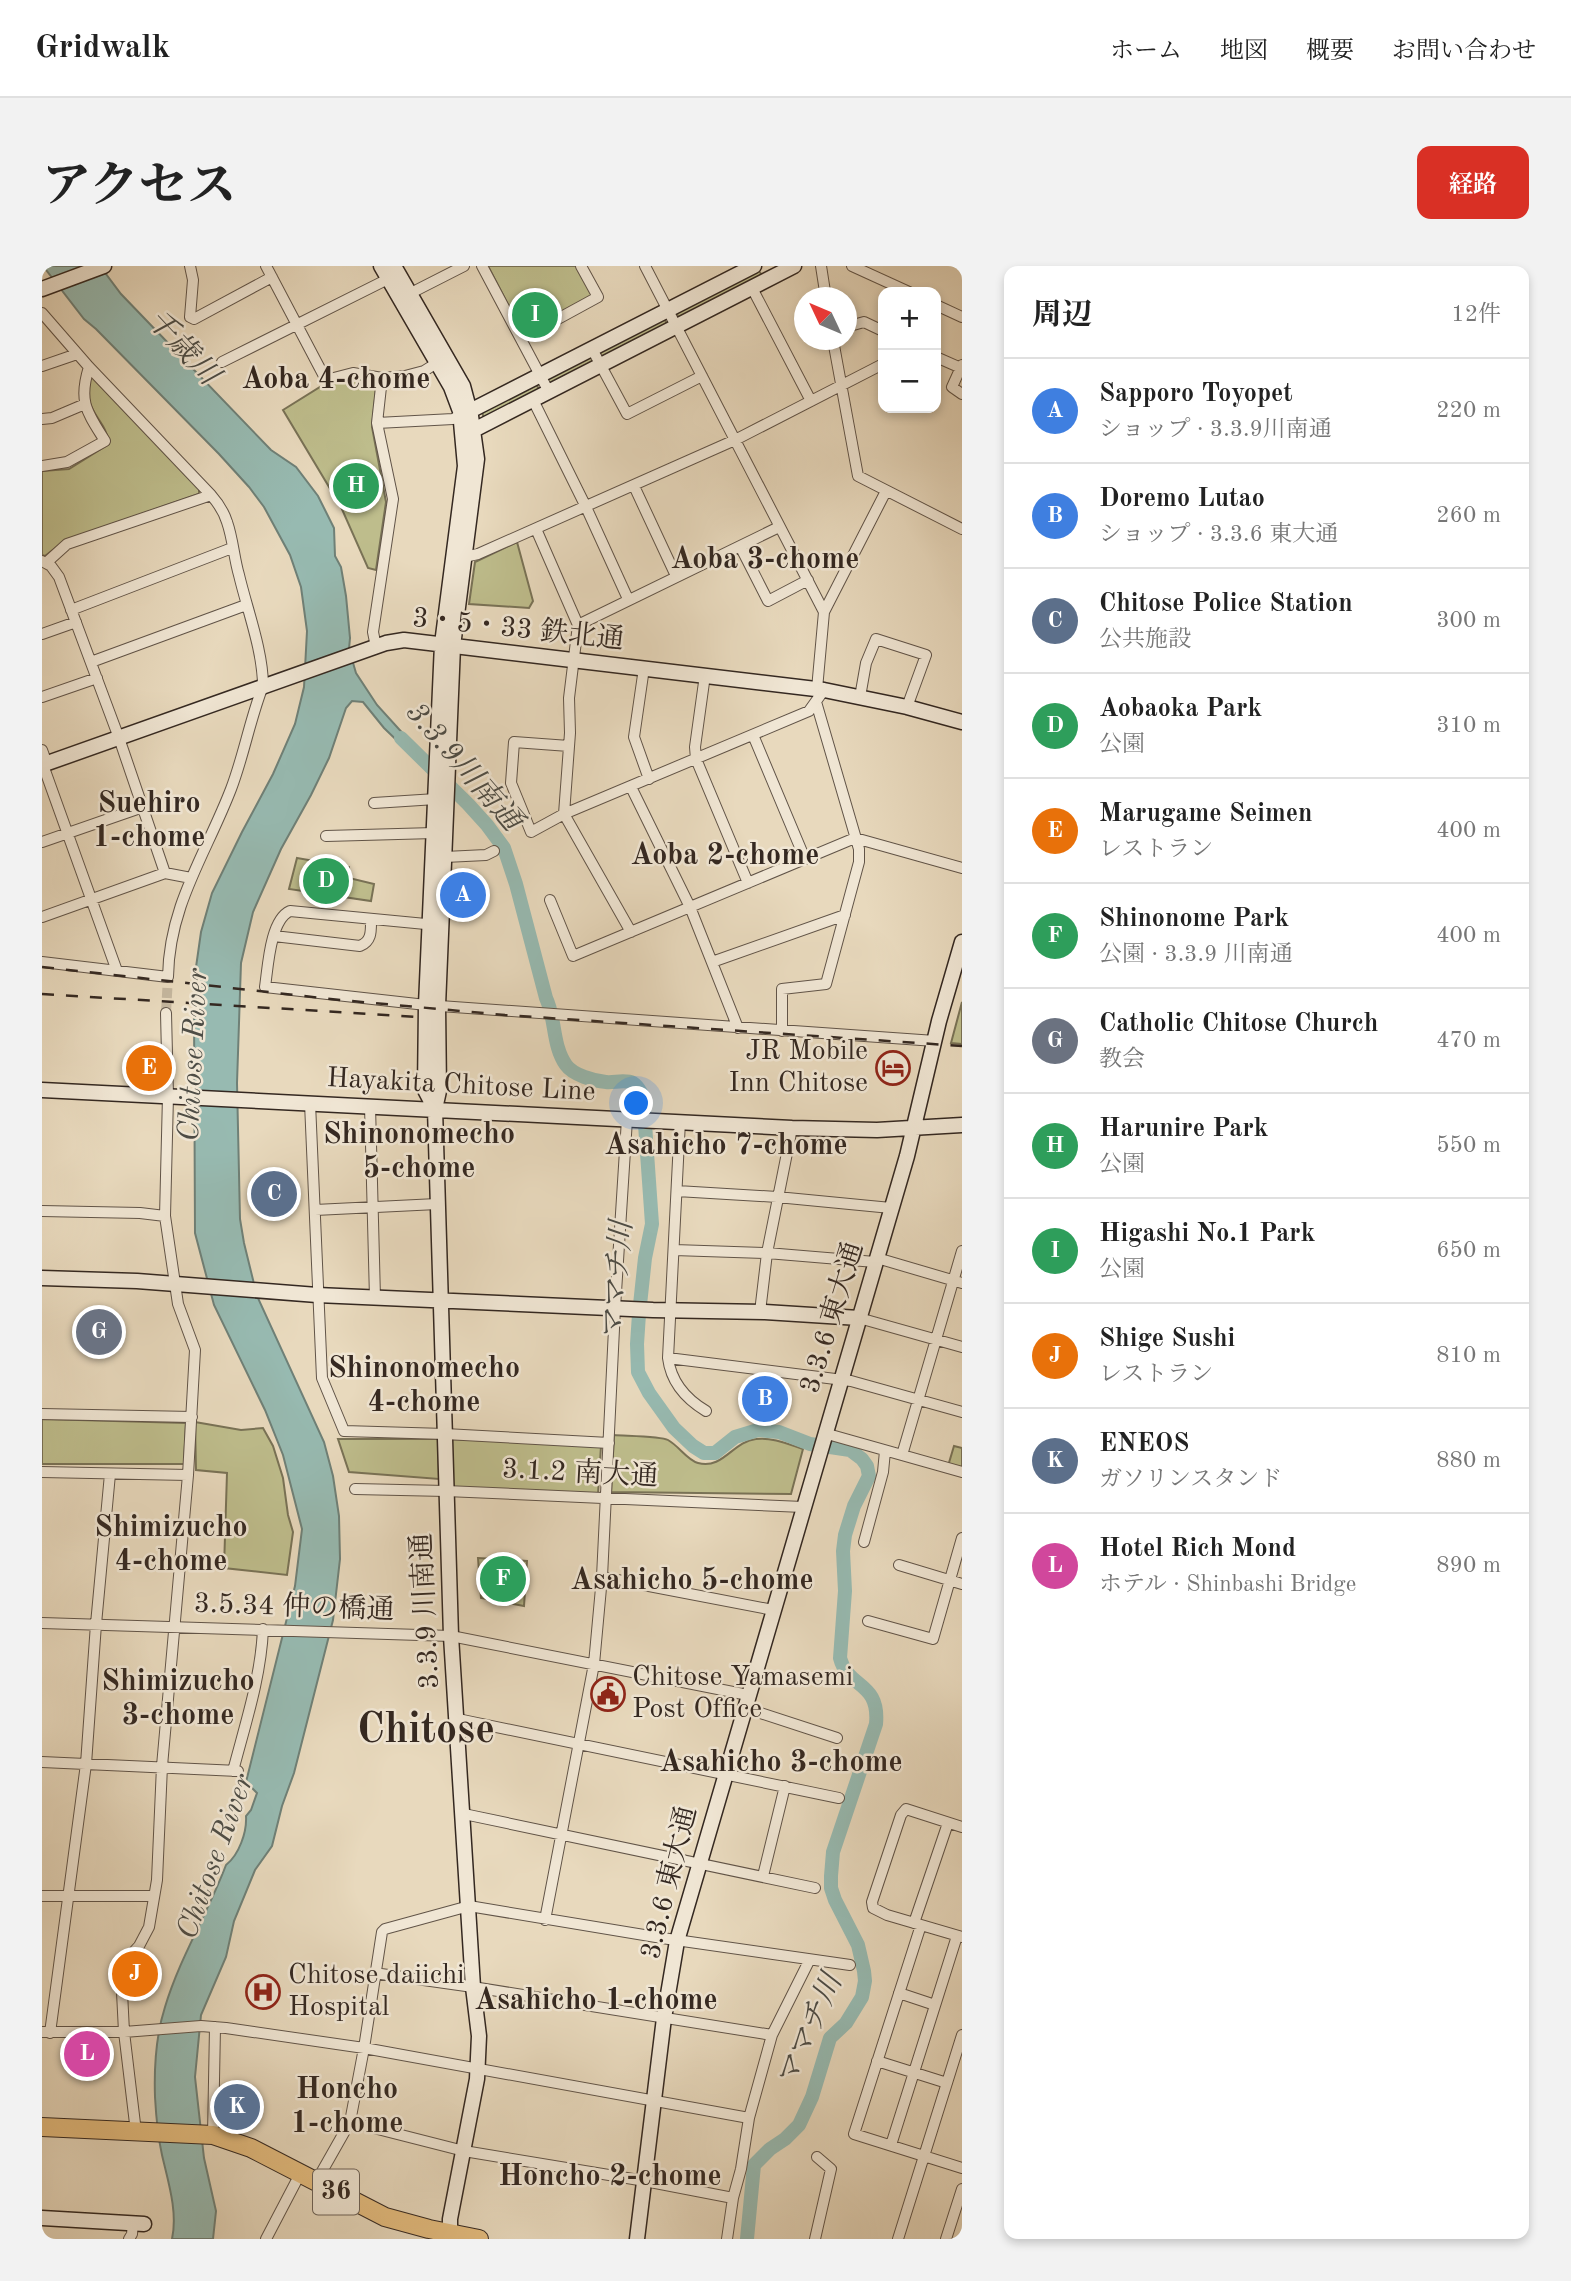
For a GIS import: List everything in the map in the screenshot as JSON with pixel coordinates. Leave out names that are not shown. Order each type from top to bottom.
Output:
[{"type":"highway","name":"36","points":[[42,2127],[205,2134],[251,2148],[385,2217],[450,2236],[479,2239]]},
{"type":"street","points":[[44,288],[104,266]]},
{"type":"street","points":[[190,266],[193,280],[190,317],[194,319],[272,277]]},
{"type":"street","points":[[266,266],[326,380],[353,373],[382,378],[405,376],[424,371],[442,360]]},
{"type":"street","points":[[405,296],[464,266]]},
{"type":"street","points":[[482,266],[549,392]]},
{"type":"street","points":[[521,339],[598,298],[581,266]]},
{"type":"street","points":[[645,266],[824,612]]},
{"type":"street","points":[[377,423],[453,419],[754,266]]},
{"type":"street","points":[[468,432],[752,288],[767,272],[794,266]]},
{"type":"street","points":[[821,266],[824,287]]},
{"type":"street","points":[[852,266],[898,287]]},
{"type":"street","points":[[222,362],[297,325],[391,271],[442,360],[463,386],[468,432],[477,459],[459,558],[437,764],[442,788],[434,833],[436,925],[425,1090],[435,1109]]},
{"type":"street","points":[[752,288],[811,401]]},
{"type":"street","points":[[941,307],[962,317]]},
{"type":"street","points":[[42,313],[221,507],[254,628],[263,673],[263,686],[232,787],[191,878],[170,944],[168,977],[42,962]]},
{"type":"street","points":[[857,324],[864,322],[878,329]]},
{"type":"street","points":[[592,349],[627,414],[702,376]]},
{"type":"street","points":[[835,350],[858,476],[962,528]]},
{"type":"street","points":[[42,366],[77,354]]},
{"type":"street","points":[[941,359],[961,366],[952,387],[962,394]]},
{"type":"street","points":[[42,466],[67,463],[105,441],[85,404],[84,383],[89,367]]},
{"type":"street","points":[[459,558],[478,554],[735,440],[878,367]]},
{"type":"street","points":[[371,649],[393,499],[377,423],[382,378]]},
{"type":"street","points":[[533,400],[628,599]]},
{"type":"street","points":[[42,419],[52,418],[85,404]]},
{"type":"street","points":[[634,486],[676,576]]},
{"type":"street","points":[[782,1031],[782,989],[826,984],[859,862],[859,849],[819,694],[824,612],[886,491]]},
{"type":"street","points":[[165,873],[119,738],[59,577],[51,566],[44,562],[67,544],[211,495]]},
{"type":"street","points":[[578,625],[779,527]]},
{"type":"street","points":[[536,529],[578,625],[569,698],[564,814],[631,932]]},
{"type":"street","points":[[740,546],[768,601],[808,580]]},
{"type":"street","points":[[71,610],[233,548]]},
{"type":"street","points":[[91,662],[246,605]]},
{"type":"street","points":[[42,634],[76,622]]},
{"type":"street","points":[[860,697],[866,663],[876,639],[926,654],[907,707]]},
{"type":"street","name":"3・5・33 鉄北通","points":[[43,761],[119,738],[292,676],[404,640],[574,659],[819,694],[860,697],[962,722]]},
{"type":"street","points":[[436,925],[445,857],[442,788],[448,645]]},
{"type":"street","points":[[644,668],[634,737],[649,779]]},
{"type":"street","points":[[705,676],[695,747],[696,759],[748,883]]},
{"type":"street","points":[[42,697],[97,678]]},
{"type":"street","points":[[569,746],[514,742],[511,783],[531,832],[564,814],[809,711],[819,694]]},
{"type":"street","points":[[753,735],[804,859]]},
{"type":"street","points":[[43,761],[117,971]]},
{"type":"street","points":[[631,787],[690,907],[738,1028]]},
{"type":"street","points":[[374,803],[442,788]]},
{"type":"street","points":[[42,842],[143,807]]},
{"type":"street","points":[[326,836],[434,833]]},
{"type":"street","points":[[550,900],[573,956],[855,838],[962,868]]},
{"type":"street","points":[[445,857],[485,855],[494,851]]},
{"type":"street","points":[[42,916],[165,873],[191,878]]},
{"type":"street","points":[[436,925],[290,911],[284,914],[275,927],[265,987],[432,1006],[934,1041]]},
{"type":"street","points":[[712,962],[845,915]]},
{"type":"street","points":[[274,936],[360,946],[367,942],[370,936],[371,919]]},
{"type":"street","name":"3.3.6 東大通","points":[[637,2239],[664,2018],[677,1941],[891,1208],[962,942]]},
{"type":"street","points":[[145,2132],[124,2032],[121,1972],[149,1927],[157,1880],[162,1766],[188,1475],[195,1350],[178,1304],[165,1216],[172,1096],[166,1013]]},
{"type":"street","name":"Hayakita Chitose Line","points":[[42,1090],[792,1128],[913,1129],[962,1125]]},
{"type":"street","points":[[310,1103],[317,1295]]},
{"type":"street","points":[[370,1106],[375,1298]]},
{"type":"street","name":"3.3.9 川南通","points":[[435,1109],[451,1636],[473,1987],[480,2036],[478,2069],[450,2219],[450,2236]]},
{"type":"street","points":[[544,1920],[594,1664],[603,1577],[615,1308],[629,1119]]},
{"type":"street","points":[[680,1121],[668,1358],[670,1371],[679,1388],[691,1403],[706,1411]]},
{"type":"street","points":[[760,1312],[767,1253],[792,1128]]},
{"type":"street","points":[[677,1191],[891,1208]]},
{"type":"street","points":[[315,1210],[437,1204]]},
{"type":"street","points":[[42,1211],[165,1216]]},
{"type":"street","points":[[674,1250],[876,1260],[958,1282]]},
{"type":"street","points":[[902,1455],[936,1339],[958,1282],[962,1251]]},
{"type":"street","points":[[42,1278],[198,1284],[269,1293],[859,1318],[962,1347]]},
{"type":"street","name":"3.1.2 南大通","points":[[317,1295],[322,1378],[344,1431],[609,1443]]},
{"type":"street","points":[[668,1358],[851,1381],[962,1412]]},
{"type":"street","points":[[42,1414],[192,1417]]},
{"type":"street","points":[[823,1437],[962,1472]]},
{"type":"street","points":[[864,1542],[883,1472],[885,1451]]},
{"type":"street","points":[[42,1472],[188,1475]]},
{"type":"street","points":[[110,1474],[86,1763],[46,2033],[215,2027],[364,2048],[749,2118]]},
{"type":"street","name":"3.1.2 南大通","points":[[355,1489],[607,1497],[803,1507]]},
{"type":"street","points":[[868,1622],[933,1639],[962,1538]]},
{"type":"street","points":[[899,1565],[962,1584]]},
{"type":"street","points":[[603,1577],[773,1610]]},
{"type":"street","name":"3.5.34 仲の橋通","points":[[42,1622],[451,1636],[594,1664],[747,1701],[837,1738]]},
{"type":"street","points":[[42,1762],[235,1771],[268,1630]]},
{"type":"street","points":[[458,1719],[839,1798]]},
{"type":"street","points":[[763,1876],[785,1786]]},
{"type":"street","points":[[891,2145],[935,2005],[960,1936],[873,1909],[872,1902],[905,1809],[962,1827]]},
{"type":"street","points":[[464,1814],[815,1888]]},
{"type":"street","points":[[948,1823],[899,1993],[854,2134],[962,2168]]},
{"type":"street","points":[[42,1896],[154,1896]]},
{"type":"street","points":[[266,2239],[350,2122],[374,1973],[382,1931],[385,1929],[469,1906],[677,1941],[850,1965]]},
{"type":"street","points":[[727,2239],[749,2118],[772,2035],[808,1961]]},
{"type":"street","points":[[374,1973],[772,2035]]},
{"type":"street","points":[[899,1993],[935,2005]]},
{"type":"street","points":[[205,2134],[215,2027]]},
{"type":"street","points":[[898,2239],[962,2035]]},
{"type":"street","points":[[877,2061],[947,2083]]},
{"type":"street","points":[[350,2122],[464,2151],[733,2198]]},
{"type":"street","points":[[815,2239],[831,2169],[817,2157]]},
{"type":"street","points":[[946,2239],[962,2189]]},
{"type":"street","points":[[42,2218],[138,2223],[129,2239]]},
{"type":"shaded area","points":[[488,266],[577,266],[593,296],[523,333]]},
{"type":"shaded area","points":[[758,270],[762,275],[678,318],[677,313]]},
{"type":"shaded area","points":[[664,318],[668,326],[604,360],[599,351]]},
{"type":"shaded area","points":[[589,354],[595,365],[551,387],[546,377]]},
{"type":"shaded area","points":[[91,375],[199,488],[199,494],[66,540],[45,556],[42,555],[42,471],[69,469],[109,444],[91,406],[88,388]]},
{"type":"shaded area","points":[[349,379],[377,380],[372,427],[386,502],[376,570],[368,568],[341,507],[283,410],[320,387]]},
{"type":"shaded area","points":[[536,383],[540,392],[485,422],[482,412]]},
{"type":"shaded area","points":[[517,542],[533,601],[529,608],[469,604],[475,562]]},
{"type":"shaded area","points":[[297,858],[349,867],[349,878],[374,884],[371,901],[289,889]]},
{"type":"shaded area","points":[[962,1002],[962,1044],[951,1043]]},
{"type":"shaded area","points":[[42,1419],[186,1423],[184,1464],[42,1464]]},
{"type":"shaded area","points":[[195,1422],[241,1430],[263,1428],[273,1446],[283,1478],[293,1532],[287,1575],[224,1568],[227,1473],[196,1470]]},
{"type":"shaded area","points":[[614,1435],[668,1440],[694,1461],[707,1464],[756,1439],[774,1440],[803,1449],[791,1494],[611,1492]]},
{"type":"shaded area","points":[[338,1439],[438,1439],[439,1479],[349,1472]]},
{"type":"shaded area","points":[[452,1439],[601,1446],[598,1494],[452,1487]]},
{"type":"shaded area","points":[[954,1446],[962,1448],[962,1470],[948,1466]]},
{"type":"shaded area","points":[[478,1558],[527,1561],[524,1606],[481,1598]]},
{"type":"water","points":[[43,266],[100,266],[121,294],[271,450],[296,467],[318,496],[334,528],[335,556],[341,567],[346,596],[349,649],[356,673],[377,705],[416,748],[412,755],[384,728],[363,702],[352,701],[346,708],[329,758],[281,849],[253,912],[241,963],[237,1083],[240,1219],[257,1296],[324,1442],[339,1516],[340,1559],[333,1620],[294,1773],[272,1846],[255,1870],[234,1921],[226,1957],[201,2015],[195,2077],[204,2158],[216,2211],[213,2239],[172,2239],[173,2207],[159,2141],[155,2104],[158,2040],[165,2007],[178,1970],[226,1865],[241,1843],[246,1816],[257,1793],[246,1782],[295,1586],[302,1529],[283,1455],[265,1410],[214,1305],[195,1233],[196,967],[201,932],[212,893],[273,774],[295,724],[304,687],[307,631],[301,587],[290,555],[264,507],[219,454],[84,319]]},
{"type":"waterway","name":"ママチ川","points":[[401,738],[468,804],[504,848],[549,1006],[558,1049],[566,1065],[590,1079],[633,1083],[643,1096],[652,1224],[645,1258],[637,1344],[638,1372],[649,1393],[674,1428],[704,1453],[715,1453],[735,1437],[758,1430],[779,1432],[810,1444],[850,1450],[867,1466],[869,1476],[854,1506],[845,1535],[845,1591],[840,1658],[844,1668],[873,1700],[876,1724],[833,1852],[831,1876],[835,1900],[858,1945],[865,1981],[862,1997],[846,2023],[830,2038],[812,2097],[799,2125],[754,2165],[747,2239]]},
{"type":"tunnel","points":[[166,1013],[168,977]]},
{"type":"railway","points":[[42,967],[505,1015],[962,1046]]},
{"type":"railway","points":[[42,994],[419,1017]]},
{"type":"place","name":"Higashi No.1 Park","points":[[535,315]]},
{"type":"place","name":"Harunire Park","points":[[356,486]]},
{"type":"place","name":"Aobaoka Park","points":[[326,881]]},
{"type":"place","name":"Sapporo Toyopet","points":[[463,895]]},
{"type":"place","name":"Marugame Seimen","points":[[149,1068]]},
{"type":"place","name":"JR Mobile Inn Chitose","points":[[893,1068]]},
{"type":"place","name":"Chitose Police Station","points":[[274,1194]]},
{"type":"place","name":"Catholic Chitose Church","points":[[99,1332]]},
{"type":"place","name":"Doremo Lutao","points":[[765,1399]]},
{"type":"place","name":"Shinonome Park","points":[[503,1579]]},
{"type":"place","name":"Chitose Yamasemi Post Office","points":[[608,1694]]},
{"type":"place","name":"Shige Sushi","points":[[135,1974]]},
{"type":"place","name":"Chitose daiichi Hospital","points":[[263,1992]]},
{"type":"place","name":"Hotel Rich Mond","points":[[87,2054]]},
{"type":"place","name":"ENEOS","points":[[237,2107]]},
{"type":"district","name":"Aoba 4-chome","points":[[336,380]]},
{"type":"district","name":"Aoba 3-chome","points":[[765,560]]},
{"type":"district","name":"Suehiro 1-chome","points":[[149,821]]},
{"type":"district","name":"Aoba 2-chome","points":[[725,856]]},
{"type":"district","name":"Asahicho 7-chome","points":[[726,1146]]},
{"type":"district","name":"Shinonomecho 5-chome","points":[[419,1152]]},
{"type":"district","name":"Shinonomecho 4-chome","points":[[424,1386]]},
{"type":"district","name":"Shimizucho 4-chome","points":[[171,1545]]},
{"type":"district","name":"Asahicho 5-chome","points":[[692,1581]]},
{"type":"district","name":"Shimizucho 3-chome","points":[[178,1699]]},
{"type":"district","name":"Chitose","points":[[426,1731]]},
{"type":"district","name":"Asahicho 3-chome","points":[[781,1763]]},
{"type":"district","name":"Asahicho 1-chome","points":[[596,2001]]},
{"type":"district","name":"Honcho 1-chome","points":[[347,2107]]},
{"type":"district","name":"Honcho 2-chome","points":[[610,2177]]},
{"type":"water label","name":"千歳川","points":[[182,348]]},
{"type":"water label","name":"3.3.9川南通","points":[[463,767]]},
{"type":"water label","name":"Chitose River","points":[[194,1055]]},
{"type":"water label","name":"Chitose River","points":[[216,1857]]}]
